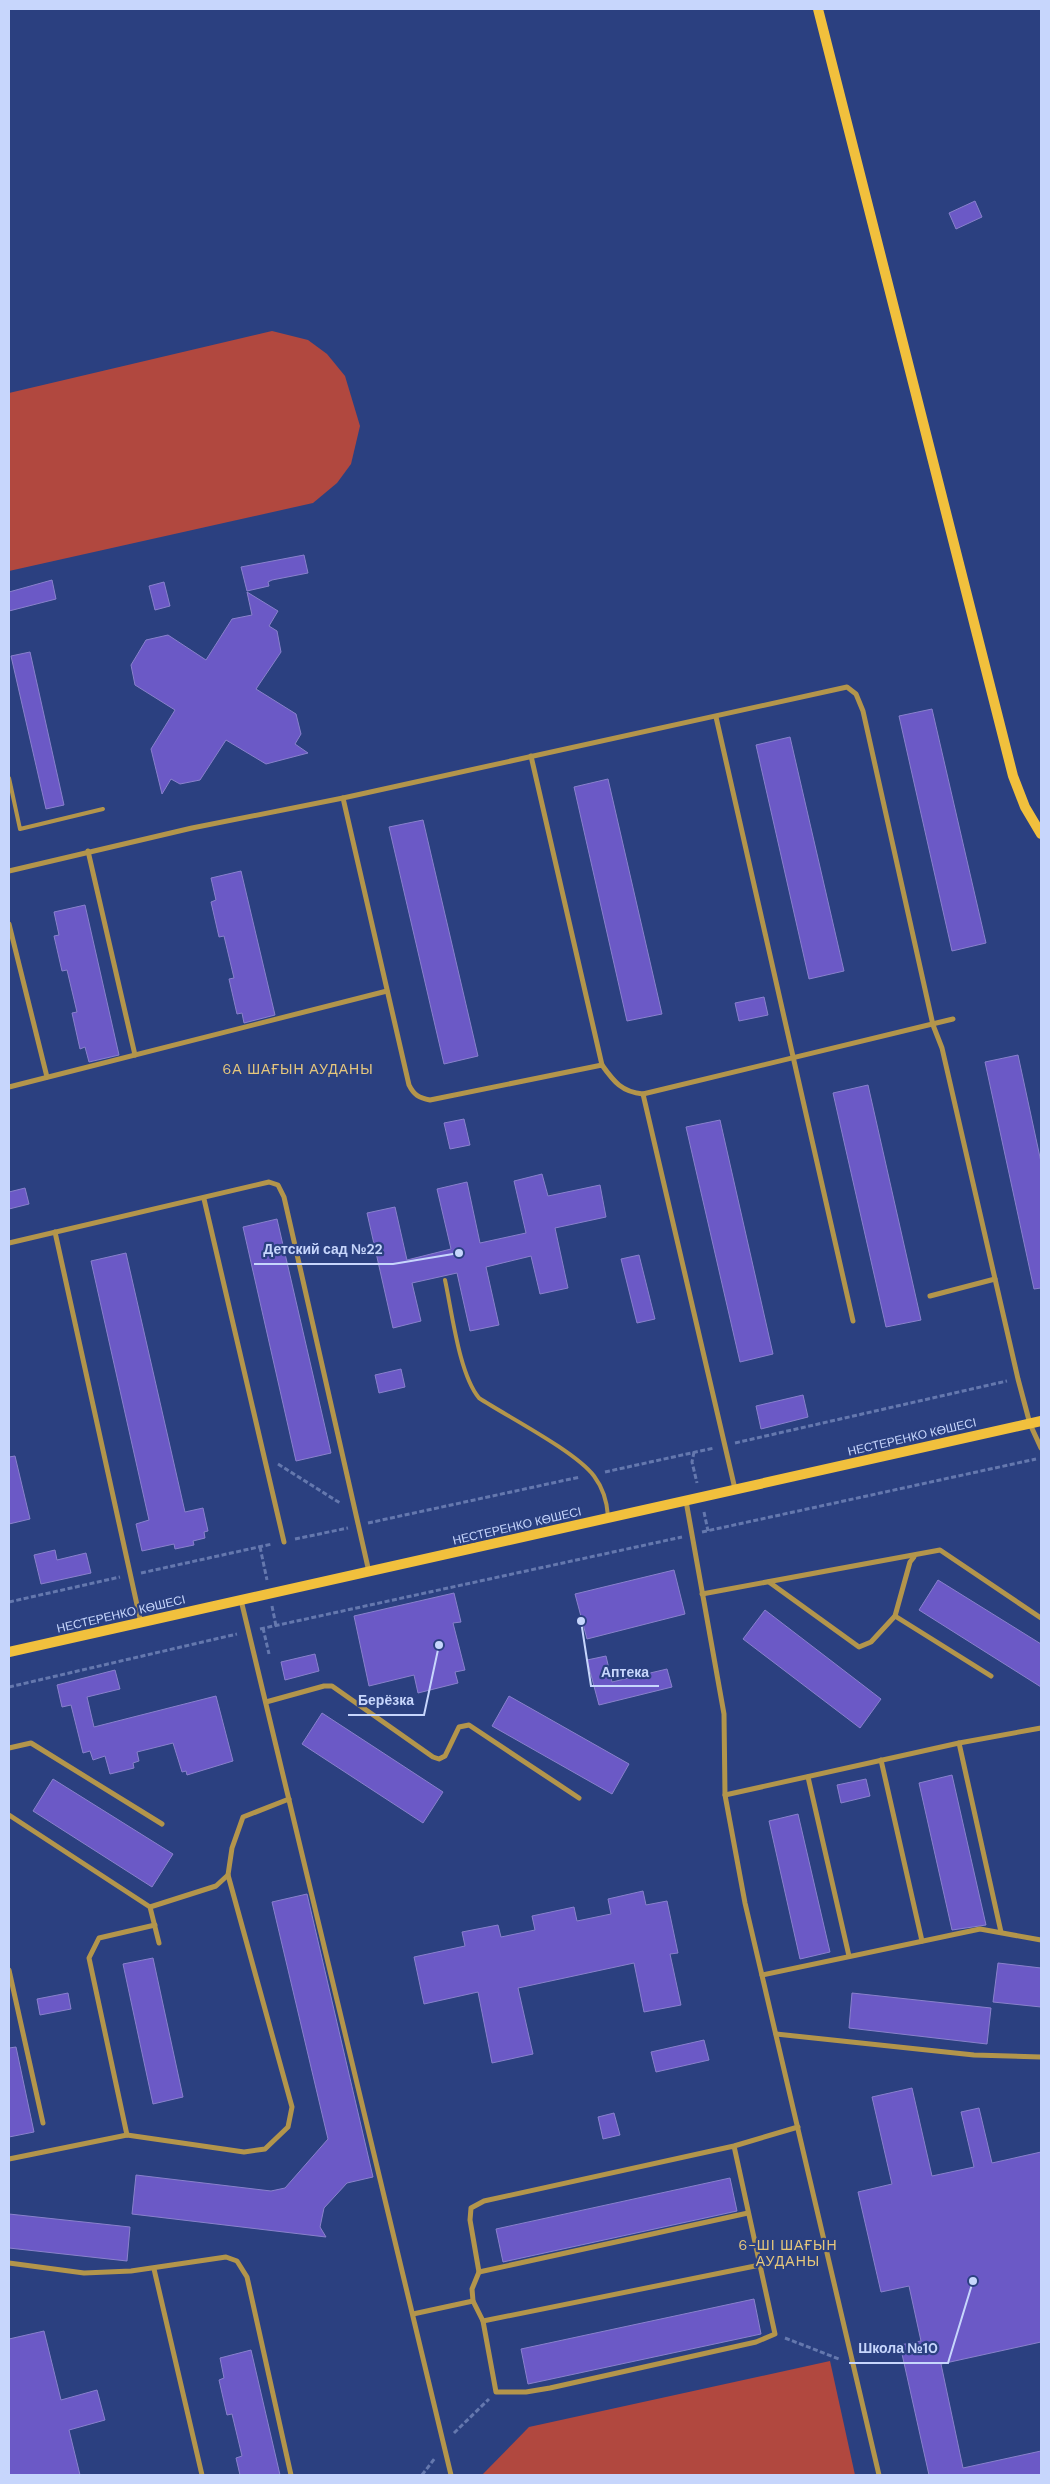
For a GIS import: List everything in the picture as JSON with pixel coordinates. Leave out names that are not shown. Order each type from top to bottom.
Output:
[{"type":"main road","points":[[818,9],[1013,776],[1025,807],[1041,834]]},
{"type":"main road","name":"НЕСТЕРЕНКО КӨШЕСІ","points":[[9,1652],[1041,1421]]},
{"type":"street","points":[[9,871],[192,828],[343,798],[847,687],[856,694],[863,710],[932,1025],[942,1048],[1018,1379],[1030,1424],[1041,1448]]},
{"type":"street","points":[[716,717],[853,1321]]},
{"type":"street","points":[[532,756],[602,1065],[619,1086],[630,1093],[644,1094],[953,1019]]},
{"type":"street","points":[[343,798],[409,1085],[413,1093],[421,1098],[430,1100],[602,1065]]},
{"type":"street","points":[[88,851],[135,1055]]},
{"type":"street","points":[[9,924],[47,1078]]},
{"type":"street","points":[[9,1087],[387,992]]},
{"type":"street","points":[[644,1094],[735,1489]]},
{"type":"street","points":[[9,1243],[204,1199],[269,1182],[278,1186],[284,1197],[369,1572]]},
{"type":"street","points":[[204,1199],[284,1542]]},
{"type":"street","points":[[56,1232],[141,1623]]},
{"type":"street","points":[[930,1296],[995,1279]]},
{"type":"street","points":[[686,1501],[724,1714],[725,1796],[745,1903],[878,2475]]},
{"type":"street","points":[[702,1594],[940,1550],[1041,1618]]},
{"type":"street","points":[[769,1582],[860,1647],[871,1642],[896,1616],[910,1562],[914,1556]]},
{"type":"street","points":[[241,1600],[451,2475]]},
{"type":"street","points":[[896,1616],[991,1676]]},
{"type":"street","points":[[266,1702],[324,1686],[332,1686],[433,1757],[439,1759],[445,1756],[459,1727],[469,1725],[578,1798]]},
{"type":"street","points":[[725,1796],[959,1743],[1041,1728]]},
{"type":"street","points":[[9,1748],[31,1743],[162,1824]]},
{"type":"street","points":[[959,1743],[1001,1932]]},
{"type":"street","points":[[881,1760],[922,1941]]},
{"type":"street","points":[[808,1777],[849,1956]]},
{"type":"street","points":[[9,2160],[127,2135],[244,2152],[265,2149],[288,2127],[292,2107],[228,1875],[232,1848],[243,1817],[289,1799]]},
{"type":"street","points":[[9,1815],[150,1907],[159,1943]]},
{"type":"street","points":[[150,1907],[216,1886],[228,1875]]},
{"type":"street","points":[[127,2135],[88,1958],[99,1938],[155,1924]]},
{"type":"street","points":[[762,1975],[980,1929],[1041,1940]]},
{"type":"street","points":[[9,1970],[44,2123]]},
{"type":"street","points":[[776,2034],[974,2055],[1041,2056]]},
{"type":"street","points":[[734,2146],[775,2334],[756,2342],[550,2388],[526,2392],[496,2392],[483,2321],[473,2301],[472,2289],[480,2272],[470,2220],[471,2208],[484,2201],[734,2146],[798,2126]]},
{"type":"street","points":[[480,2272],[748,2213]]},
{"type":"street","points":[[9,2262],[84,2273],[154,2269],[226,2257],[237,2261],[247,2277],[291,2475]]},
{"type":"street","points":[[483,2321],[760,2265]]},
{"type":"street","points":[[154,2269],[202,2475]]},
{"type":"street","points":[[413,2314],[473,2301]]},
{"type":"lane","points":[[9,778],[20,829],[103,809]]},
{"type":"lane","points":[[445,1280],[471,1389],[479,1398],[575,1458],[593,1474],[607,1503],[608,1518]]},
{"type":"path","points":[[9,1602],[724,1446],[1018,1379]]},
{"type":"path","points":[[265,1456],[356,1512]]},
{"type":"path","points":[[9,1687],[249,1632],[1041,1458]]},
{"type":"path","points":[[775,2334],[852,2364]]},
{"type":"path","points":[[422,2475],[451,2436],[496,2392]]},
{"type":"shaded area","points":[[272,331],[308,340],[327,354],[345,376],[360,426],[351,464],[337,483],[313,503],[9,571],[9,393]]},
{"type":"shaded area","points":[[830,2361],[855,2475],[482,2475],[529,2427]]},
{"type":"building","points":[[975,201],[982,217],[956,229],[949,213]]},
{"type":"building","points":[[304,555],[308,573],[272,580],[268,582],[269,586],[247,591],[241,567]]},
{"type":"building","points":[[52,580],[56,599],[9,611],[9,592]]},
{"type":"building","points":[[164,582],[170,606],[155,610],[149,586]]},
{"type":"building","points":[[247,592],[278,611],[269,626],[277,631],[281,652],[256,689],[296,714],[301,734],[295,744],[308,753],[266,764],[226,740],[200,780],[180,784],[171,779],[162,794],[151,749],[175,710],[135,685],[131,665],[146,640],[168,635],[206,660],[232,619],[252,615]]},
{"type":"building","points":[[30,652],[64,805],[46,809],[11,656]]},
{"type":"building","points":[[932,709],[986,943],[952,951],[899,716]]},
{"type":"building","points":[[790,737],[844,971],[809,979],[756,745]]},
{"type":"building","points":[[608,779],[662,1014],[627,1021],[574,787]]},
{"type":"building","points":[[423,820],[478,1056],[444,1064],[389,827]]},
{"type":"building","points":[[241,871],[275,1015],[244,1023],[242,1013],[237,1014],[229,979],[234,978],[224,936],[219,937],[211,902],[216,900],[211,878]]},
{"type":"building","points":[[85,905],[119,1055],[89,1062],[85,1047],[80,1049],[72,1013],[77,1012],[67,970],[62,971],[54,936],[59,935],[54,912]]},
{"type":"building","points":[[764,997],[768,1015],[739,1021],[735,1003]]},
{"type":"building","points":[[1018,1055],[1041,1162],[1041,1288],[1034,1289],[985,1062]]},
{"type":"building","points":[[868,1085],[921,1320],[886,1327],[833,1093]]},
{"type":"building","points":[[464,1119],[470,1145],[450,1149],[444,1123]]},
{"type":"building","points":[[720,1120],[773,1354],[740,1362],[686,1127]]},
{"type":"building","points":[[542,1174],[548,1196],[600,1185],[606,1217],[555,1228],[568,1288],[540,1294],[531,1256],[486,1267],[499,1325],[470,1331],[457,1273],[412,1283],[421,1321],[393,1328],[367,1213],[395,1207],[407,1260],[451,1249],[437,1189],[467,1182],[480,1243],[526,1233],[514,1181]]},
{"type":"building","points":[[25,1188],[29,1204],[9,1209],[9,1192]]},
{"type":"building","points":[[277,1219],[331,1453],[296,1461],[243,1227]]},
{"type":"building","points":[[126,1253],[185,1512],[203,1508],[208,1531],[204,1532],[205,1538],[193,1541],[194,1545],[175,1549],[174,1544],[142,1551],[136,1524],[149,1520],[91,1261]]},
{"type":"building","points":[[639,1255],[655,1319],[637,1323],[621,1259]]},
{"type":"building","points":[[401,1369],[405,1387],[379,1393],[375,1375]]},
{"type":"building","points":[[803,1395],[808,1417],[761,1429],[756,1406]]},
{"type":"building","points":[[15,1456],[30,1519],[9,1524],[9,1457]]},
{"type":"building","points":[[55,1550],[57,1560],[86,1553],[91,1573],[41,1584],[34,1555]]},
{"type":"building","points":[[674,1570],[685,1614],[587,1639],[575,1594]]},
{"type":"building","points":[[938,1580],[1041,1644],[1041,1687],[919,1610]]},
{"type":"building","points":[[454,1593],[461,1622],[453,1623],[465,1670],[455,1672],[458,1683],[418,1693],[414,1675],[369,1686],[354,1616]]},
{"type":"building","points":[[765,1610],[881,1699],[860,1728],[743,1639]]},
{"type":"building","points":[[315,1654],[319,1671],[285,1680],[281,1662]]},
{"type":"building","points":[[606,1656],[612,1682],[667,1669],[672,1687],[599,1705],[587,1660]]},
{"type":"building","points":[[115,1670],[120,1689],[87,1697],[94,1727],[216,1696],[233,1761],[187,1775],[186,1771],[182,1772],[173,1743],[137,1752],[139,1761],[133,1763],[134,1768],[110,1774],[105,1756],[93,1760],[90,1751],[83,1753],[71,1705],[62,1707],[57,1685]]},
{"type":"building","points":[[509,1696],[629,1764],[612,1794],[492,1726]]},
{"type":"building","points":[[322,1713],[443,1792],[423,1823],[302,1744]]},
{"type":"building","points":[[952,1775],[986,1925],[952,1930],[919,1783]]},
{"type":"building","points":[[53,1779],[173,1854],[152,1887],[33,1811]]},
{"type":"building","points":[[866,1779],[870,1796],[841,1803],[837,1785]]},
{"type":"building","points":[[798,1814],[830,1952],[800,1959],[769,1821]]},
{"type":"building","points":[[643,1891],[646,1905],[667,1901],[678,1953],[670,1954],[681,2005],[644,2012],[634,1963],[518,1988],[533,2054],[492,2063],[478,1992],[424,2004],[414,1957],[465,1946],[462,1932],[498,1925],[501,1937],[535,1930],[532,1916],[574,1907],[577,1921],[611,1914],[608,1899]]},
{"type":"building","points":[[307,1894],[373,2177],[347,2183],[324,2208],[320,2227],[326,2237],[132,2214],[136,2175],[271,2191],[285,2188],[328,2139],[272,1902]]},
{"type":"building","points":[[153,1958],[183,2097],[153,2104],[123,1964]]},
{"type":"building","points":[[998,1963],[1041,1968],[1041,2007],[993,2002]]},
{"type":"building","points":[[68,1993],[71,2009],[40,2015],[37,1999]]},
{"type":"building","points":[[852,1993],[991,2008],[987,2044],[849,2028]]},
{"type":"building","points":[[704,2040],[709,2060],[656,2072],[651,2052]]},
{"type":"building","points":[[16,2047],[34,2132],[9,2137],[9,2048]]},
{"type":"building","points":[[912,2088],[932,2176],[974,2167],[961,2112],[979,2108],[992,2163],[1041,2152],[1041,2342],[941,2364],[963,2468],[1041,2451],[1041,2475],[929,2475],[900,2345],[921,2341],[909,2286],[881,2292],[858,2192],[892,2184],[872,2097]]},
{"type":"building","points":[[614,2113],[620,2135],[603,2139],[598,2117]]},
{"type":"building","points":[[730,2178],[737,2211],[503,2262],[496,2229]]},
{"type":"building","points":[[9,2214],[130,2227],[127,2261],[9,2248]]},
{"type":"building","points":[[754,2299],[761,2334],[528,2384],[521,2349]]},
{"type":"building","points":[[44,2331],[61,2400],[97,2390],[105,2420],[69,2430],[80,2475],[9,2475],[9,2339]]},
{"type":"building","points":[[251,2350],[280,2475],[240,2475],[236,2458],[242,2456],[232,2414],[227,2415],[219,2380],[224,2378],[220,2358]]},
{"type":"place","name":"Детский сад №22","points":[[459,1253]]},
{"type":"place","name":"Аптека","points":[[581,1621]]},
{"type":"place","name":"Берёзка","points":[[439,1645]]},
{"type":"place","name":"Школа №10","points":[[973,2281]]},
{"type":"district","name":"6А ШАҒЫН АУДАНЫ","points":[[298,1069]]},
{"type":"district","name":"6-ШІ ШАҒЫН АУДАНЫ","points":[[788,2254]]}]
